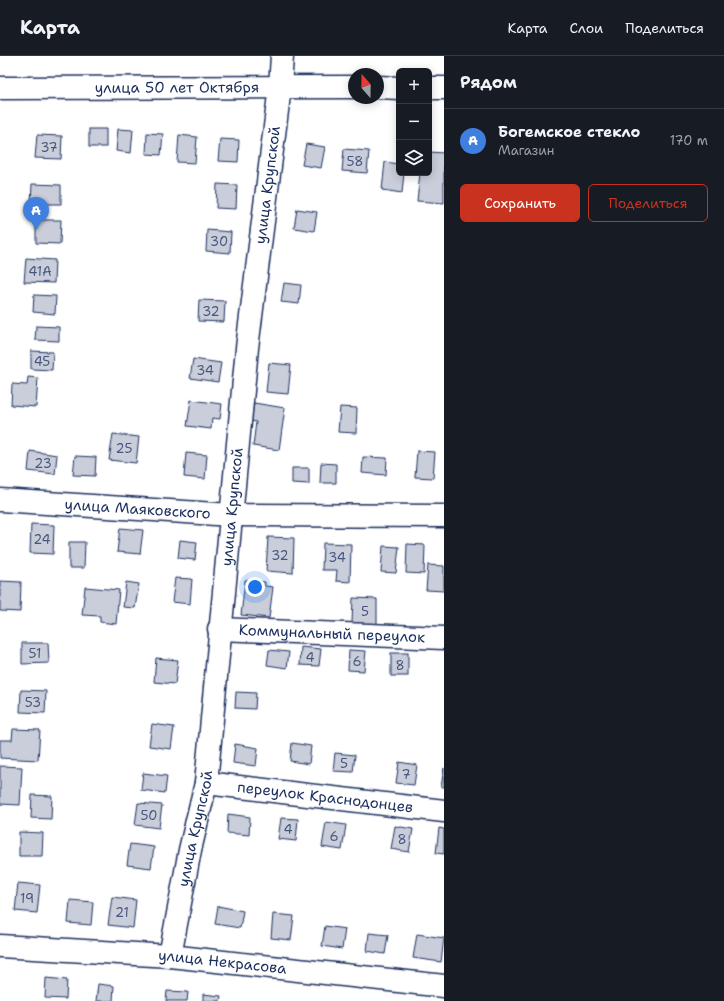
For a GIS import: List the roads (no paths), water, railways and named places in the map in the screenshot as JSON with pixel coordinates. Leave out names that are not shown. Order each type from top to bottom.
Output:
[{"type":"street","name":"улица Крупской","points":[[170,956],[190,850],[206,783],[219,629],[247,348],[280,87],[282,56]]},
{"type":"street","name":"улица 50 лет Октября","points":[[0,88],[348,87]]},
{"type":"street","points":[[384,88],[396,88]]},
{"type":"street","points":[[432,88],[444,88]]},
{"type":"street","name":"улица Маяковского","points":[[0,500],[231,515],[444,516]]},
{"type":"street","name":"Коммунальный переулок","points":[[219,629],[444,638]]},
{"type":"street","name":"переулок Краснодонцев","points":[[206,783],[444,811]]},
{"type":"street","name":"улица Некрасова","points":[[0,946],[170,956],[444,986]]},
{"type":"place","name":"Богемское стекло","points":[[36,230]]}]
